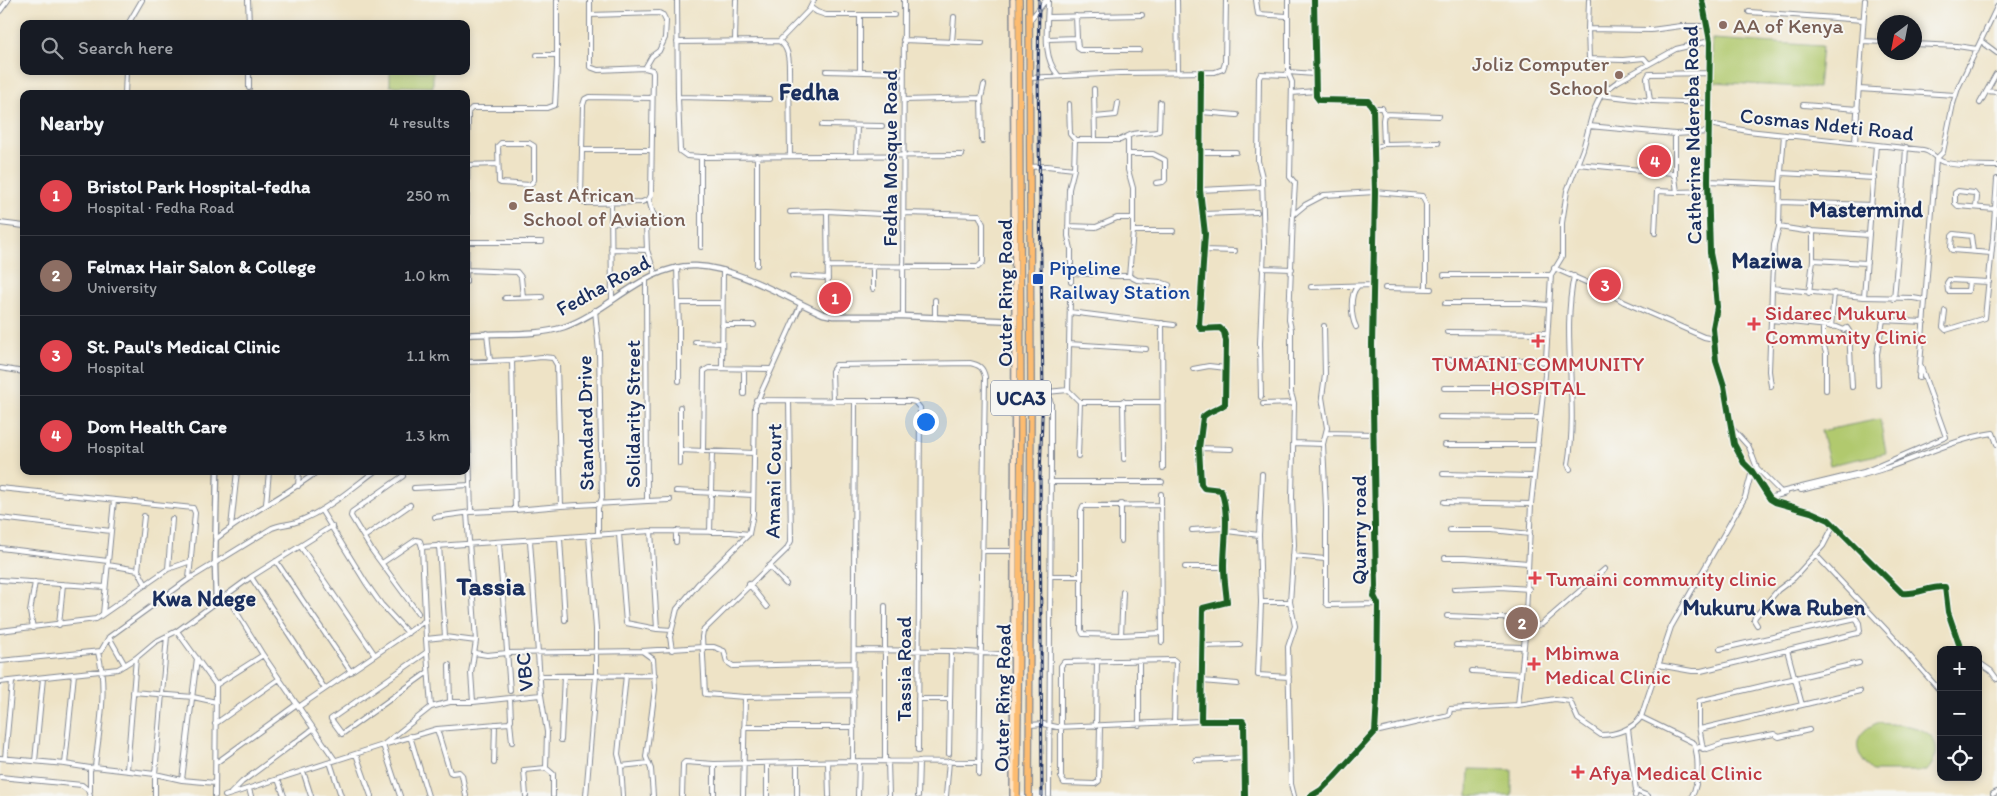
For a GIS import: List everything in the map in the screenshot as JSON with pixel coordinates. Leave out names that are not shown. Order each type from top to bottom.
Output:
[{"type":"main road","name":"UCA3","points":[[1013,0],[1017,208],[1013,796]]},
{"type":"main road","name":"Outer Ring Road","points":[[1017,796],[1021,440],[1017,208],[1019,0]]},
{"type":"main road","name":"Outer Ring Road","points":[[1028,0],[1031,391],[1029,796]]},
{"type":"street","points":[[0,11],[8,0]]},
{"type":"street","points":[[130,20],[142,0]]},
{"type":"street","points":[[248,0],[248,20]]},
{"type":"street","points":[[470,110],[475,108],[551,108],[555,106],[557,0]]},
{"type":"street","points":[[590,0],[590,66],[598,70],[645,68],[652,70],[651,195],[649,199],[652,214],[658,219],[671,221]]},
{"type":"street","points":[[677,0],[678,146],[680,151],[686,156],[962,155]]},
{"type":"street","points":[[735,41],[736,0]]},
{"type":"street","points":[[779,41],[811,8],[814,0]]},
{"type":"street","name":"Fedha Mosque Road","points":[[903,316],[905,212],[904,0]]},
{"type":"street","points":[[1029,22],[1047,0]]},
{"type":"street","points":[[1047,0],[1048,53],[1051,67],[1058,75]]},
{"type":"street","points":[[1177,0],[1178,72]]},
{"type":"street","points":[[1029,78],[1058,75],[1215,72],[1223,69],[1225,63],[1226,0]]},
{"type":"street","points":[[1256,0],[1258,14],[1287,16]]},
{"type":"street","points":[[1288,0],[1288,72],[1292,82],[1290,177],[1295,183],[1289,320],[1291,329],[1291,393],[1294,403],[1293,556],[1290,602],[1295,626],[1288,647],[1291,784],[1294,796]]},
{"type":"street","points":[[1314,0],[1315,92],[1319,100],[1368,101],[1373,108],[1382,108],[1384,114],[1384,144]]},
{"type":"street","points":[[1589,0],[1589,59],[1623,60],[1644,58],[1649,64]]},
{"type":"street","name":"Catherine Ndereba Road","points":[[1702,0],[1710,41],[1709,236],[1717,307],[1713,328],[1716,361],[1724,386],[1730,426],[1739,455],[1752,471],[1769,498]]},
{"type":"street","points":[[1855,142],[1865,0]]},
{"type":"street","points":[[1919,378],[1936,158],[1943,152],[1956,95],[1997,6]]},
{"type":"street","points":[[811,8],[826,15],[894,15]]},
{"type":"street","points":[[1749,12],[1863,20]]},
{"type":"street","points":[[590,15],[658,13],[664,15],[666,21],[665,38],[659,51],[652,56],[645,68]]},
{"type":"street","points":[[860,15],[860,71]]},
{"type":"street","points":[[1048,16],[1142,15]]},
{"type":"street","points":[[1076,16],[1078,48],[1081,50],[1139,50]]},
{"type":"street","points":[[952,42],[954,17]]},
{"type":"street","points":[[1588,29],[1651,30],[1681,26],[1707,26]]},
{"type":"street","points":[[1048,39],[1077,38]]},
{"type":"street","points":[[903,40],[982,43]]},
{"type":"street","points":[[677,42],[779,41],[783,44],[788,56],[790,156]]},
{"type":"street","points":[[1518,705],[1526,629],[1526,597],[1529,589],[1528,563],[1532,504],[1543,390],[1551,275],[1562,257],[1564,208],[1567,191],[1600,95],[1617,82],[1682,47],[1710,41]]},
{"type":"street","points":[[1862,41],[1877,42]]},
{"type":"street","points":[[1981,41],[1997,53]]},
{"type":"street","points":[[1922,44],[1977,49]]},
{"type":"street","points":[[537,55],[557,54]]},
{"type":"street","points":[[826,71],[903,74]]},
{"type":"street","points":[[1200,721],[1203,608],[1227,602],[1224,567],[1227,531],[1223,492],[1219,489],[1204,488],[1201,484],[1199,448],[1202,417],[1208,412],[1218,410],[1225,404],[1226,368],[1226,340],[1224,332],[1220,328],[1201,329],[1199,325],[1205,234],[1200,190],[1201,72]]},
{"type":"street","points":[[1261,397],[1260,343],[1264,246],[1262,177],[1258,161],[1259,77],[1261,74],[1286,75],[1288,72],[1314,74]]},
{"type":"street","points":[[1650,101],[1647,78],[1649,74],[1711,73]]},
{"type":"street","points":[[1980,103],[1996,74]]},
{"type":"street","points":[[125,90],[126,75]]},
{"type":"street","points":[[249,75],[249,88]]},
{"type":"street","points":[[982,141],[981,98],[984,85]]},
{"type":"street","points":[[1094,89],[1095,139]]},
{"type":"street","points":[[1859,89],[1956,95]]},
{"type":"street","points":[[1987,91],[1997,92]]},
{"type":"street","points":[[1292,93],[1315,92]]},
{"type":"street","points":[[1600,95],[1650,101],[1710,103]]},
{"type":"street","points":[[649,199],[642,202],[611,203],[588,203],[582,200],[583,105],[586,98],[589,97],[652,98]]},
{"type":"street","points":[[678,97],[770,99]]},
{"type":"street","points":[[904,100],[981,98]]},
{"type":"street","points":[[1075,140],[1123,140],[1139,132],[1159,131],[1160,102]]},
{"type":"street","points":[[1095,117],[1116,115],[1118,103]]},
{"type":"street","points":[[1069,104],[1070,134],[1075,140],[1074,169],[1069,189],[1068,226],[1071,249],[1071,282]]},
{"type":"street","points":[[1803,105],[1858,109]]},
{"type":"street","name":"Quarry road","points":[[1373,108],[1376,587],[1374,596],[1378,604],[1375,732]]},
{"type":"street","points":[[1201,112],[1237,115]]},
{"type":"street","points":[[1384,114],[1439,116]]},
{"type":"street","name":"Cosmas Ndeti Road","points":[[1709,124],[1748,131],[1927,150],[1936,158],[1955,164],[1997,166]]},
{"type":"street","points":[[822,125],[882,126]]},
{"type":"street","points":[[856,156],[857,126]]},
{"type":"street","points":[[1589,126],[1675,134],[1709,132]]},
{"type":"street","points":[[1675,134],[1677,192]]},
{"type":"street","points":[[1771,386],[1769,371],[1774,245],[1779,227],[1784,135]]},
{"type":"street","points":[[1128,136],[1128,170],[1133,188],[1133,231],[1129,276]]},
{"type":"street","points":[[500,143],[529,143],[534,146],[534,180],[530,185],[501,183],[498,180],[498,164],[498,146],[500,143]]},
{"type":"street","points":[[1374,148],[1384,144],[1438,143]]},
{"type":"street","points":[[1864,298],[1876,145]]},
{"type":"street","points":[[1894,299],[1906,147]]},
{"type":"street","points":[[582,150],[650,150]]},
{"type":"street","points":[[1200,152],[1236,152]]},
{"type":"street","points":[[1128,154],[1153,154],[1165,160],[1165,180],[1156,183]]},
{"type":"street","points":[[701,156],[701,247]]},
{"type":"street","points":[[757,156],[757,265]]},
{"type":"street","points":[[470,164],[498,164]]},
{"type":"street","points":[[1577,164],[1672,173],[1675,177]]},
{"type":"street","points":[[1030,167],[1047,166],[1074,169]]},
{"type":"street","points":[[1781,173],[1874,178]]},
{"type":"street","points":[[1945,311],[1943,326],[1946,330],[1984,320],[1991,253],[1995,238],[1997,179]]},
{"type":"street","points":[[1708,182],[1780,184]]},
{"type":"street","points":[[1200,190],[1262,187]]},
{"type":"street","points":[[1655,232],[1657,191],[1710,191]]},
{"type":"street","points":[[1976,207],[1977,197],[1974,193],[1958,191],[1955,193],[1956,205],[1995,209]]},
{"type":"street","points":[[1293,215],[1305,205],[1324,195],[1375,192],[1422,196],[1426,200],[1426,289]]},
{"type":"street","points":[[1780,202],[1872,205]]},
{"type":"street","points":[[611,203],[612,300]]},
{"type":"street","points":[[790,212],[827,210],[881,214]]},
{"type":"street","points":[[827,210],[828,288]]},
{"type":"street","points":[[827,266],[978,268],[983,262],[984,224],[981,217],[977,215],[905,212]]},
{"type":"street","points":[[1203,214],[1257,212]]},
{"type":"street","points":[[652,214],[646,224],[647,250],[655,274]]},
{"type":"street","points":[[1068,226],[1096,227],[1117,218],[1133,218]]},
{"type":"street","points":[[611,223],[642,222],[646,224]]},
{"type":"street","points":[[0,223],[20,226]]},
{"type":"street","points":[[1779,227],[1869,235]]},
{"type":"street","points":[[1133,231],[1174,231]]},
{"type":"street","points":[[1810,293],[1814,235],[1812,231]]},
{"type":"street","points":[[1973,251],[1971,236],[1954,234],[1951,237],[1952,250],[1991,253]]},
{"type":"street","points":[[470,242],[542,242]]},
{"type":"street","points":[[611,249],[647,250]]},
{"type":"street","points":[[1203,250],[1235,251]]},
{"type":"street","points":[[1813,260],[1867,263]]},
{"type":"street","name":"Fedha Road","points":[[470,335],[522,333],[556,329],[575,322],[655,274],[676,267],[698,266],[723,270],[741,276],[801,304],[833,316],[903,316],[1015,321]]},
{"type":"street","points":[[676,267],[679,304],[679,381]]},
{"type":"street","points":[[873,267],[873,289]]},
{"type":"street","points":[[1262,268],[1292,269]]},
{"type":"street","points":[[1554,268],[1574,276],[1624,302],[1704,337],[1714,339]]},
{"type":"street","points":[[470,270],[517,272],[521,281],[523,298]]},
{"type":"street","points":[[722,368],[723,270]]},
{"type":"street","points":[[1072,273],[1091,274]]},
{"type":"street","points":[[1990,273],[1997,273]]},
{"type":"street","points":[[1444,274],[1551,275]]},
{"type":"street","points":[[792,276],[828,278]]},
{"type":"street","points":[[1111,276],[1129,276],[1137,280],[1160,282],[1169,285]]},
{"type":"street","points":[[1570,469],[1568,464],[1572,426],[1570,307],[1574,276]]},
{"type":"street","name":"Solidarity Street","points":[[435,517],[469,512],[647,501],[646,279]]},
{"type":"street","points":[[1969,281],[1967,292],[1949,291],[1947,289],[1949,280],[1969,281],[1989,282]]},
{"type":"street","points":[[1311,287],[1374,285]]},
{"type":"street","points":[[1356,327],[1353,322],[1353,294],[1358,286]]},
{"type":"street","points":[[1385,288],[1431,289]]},
{"type":"street","points":[[1772,288],[1810,293],[1834,293],[1864,298],[1870,296],[1925,300]]},
{"type":"street","points":[[1831,327],[1834,293]]},
{"type":"street","points":[[505,298],[542,297]]},
{"type":"street","points":[[935,300],[935,318]]},
{"type":"street","points":[[1070,300],[1068,390],[1080,402],[1163,402]]},
{"type":"street","points":[[1445,304],[1523,303],[1549,305]]},
{"type":"street","points":[[679,304],[722,304]]},
{"type":"street","points":[[672,650],[670,637],[676,609],[698,584],[749,534],[753,514],[753,415],[756,400],[801,304]]},
{"type":"street","name":"Standard Drive","points":[[595,310],[600,352],[602,498],[598,508],[598,534]]},
{"type":"street","points":[[1070,312],[1174,325]]},
{"type":"street","points":[[1771,320],[1844,330],[1846,328],[1849,331],[1852,388]]},
{"type":"street","points":[[1878,385],[1878,349],[1883,320],[1924,322]]},
{"type":"street","points":[[1162,323],[1163,468]]},
{"type":"street","points":[[722,325],[754,325]]},
{"type":"street","points":[[1324,326],[1325,375],[1322,398],[1326,433],[1324,444],[1327,605],[1378,604]]},
{"type":"street","points":[[1823,327],[1823,343],[1826,354],[1826,390]]},
{"type":"street","points":[[1447,332],[1547,333]]},
{"type":"street","points":[[487,333],[490,361]]},
{"type":"street","points":[[695,342],[721,343]]},
{"type":"street","points":[[1069,344],[1146,349]]},
{"type":"street","points":[[470,362],[548,356],[556,361],[561,506]]},
{"type":"street","points":[[512,360],[514,510]]},
{"type":"street","points":[[1445,360],[1537,360],[1544,362]]},
{"type":"street","points":[[833,401],[832,371],[836,365],[970,363],[981,367],[985,377],[979,774]]},
{"type":"street","points":[[1730,426],[1749,447],[1757,468],[1781,492],[1864,472],[1946,437],[1920,365]]},
{"type":"street","points":[[1193,369],[1209,366],[1226,368]]},
{"type":"street","points":[[0,368],[20,371]]},
{"type":"street","points":[[703,451],[703,374],[709,368],[770,369]]},
{"type":"street","points":[[744,368],[744,394]]},
{"type":"street","points":[[1444,388],[1533,388],[1543,390]]},
{"type":"street","points":[[1031,391],[1043,389],[1048,392],[1068,390]]},
{"type":"street","points":[[1048,392],[1051,403],[1049,796]]},
{"type":"street","points":[[756,400],[855,401],[853,761]]},
{"type":"street","name":"Amani Court","points":[[745,697],[705,694],[702,637],[705,628],[786,550],[791,541],[788,401]]},
{"type":"street","name":"Tassia Road","points":[[855,401],[910,401],[915,402],[920,408],[918,751]]},
{"type":"street","points":[[1123,401],[1124,459]]},
{"type":"street","points":[[1078,456],[1080,402]]},
{"type":"street","points":[[1263,404],[1294,403]]},
{"type":"street","points":[[680,407],[680,464]]},
{"type":"street","points":[[1440,417],[1539,418]]},
{"type":"street","points":[[1769,498],[1884,469],[1948,445],[1995,432],[1997,444]]},
{"type":"street","points":[[1326,433],[1374,434]]},
{"type":"street","points":[[1293,443],[1324,444]]},
{"type":"street","points":[[1445,445],[1538,445]]},
{"type":"street","points":[[1199,448],[1231,449]]},
{"type":"street","points":[[680,450],[754,453]]},
{"type":"street","points":[[710,532],[712,452]]},
{"type":"street","points":[[1310,796],[1321,790],[1375,732],[1449,715],[1450,709],[1518,705],[1555,700],[1570,701],[1578,719],[1601,736],[1628,729],[1637,723],[1641,717],[1671,627],[1745,497],[1752,471]]},
{"type":"street","points":[[1262,474],[1259,535],[1261,602],[1258,675],[1289,677]]},
{"type":"street","points":[[1443,474],[1534,476]]},
{"type":"street","points":[[216,602],[217,475]]},
{"type":"street","points":[[231,527],[236,475]]},
{"type":"street","points":[[266,504],[269,475]]},
{"type":"street","points":[[298,486],[299,475]]},
{"type":"street","points":[[216,539],[231,527],[313,475]]},
{"type":"street","points":[[0,661],[98,652],[109,637],[189,579],[272,528],[282,524],[297,522],[322,510],[370,475]]},
{"type":"street","points":[[469,475],[470,544],[476,640],[472,673],[473,702]]},
{"type":"street","points":[[403,476],[352,512],[351,517],[418,614]]},
{"type":"street","points":[[1050,482],[1162,482]]},
{"type":"street","points":[[414,488],[470,485]]},
{"type":"street","points":[[0,488],[192,508],[195,513],[189,579]]},
{"type":"street","points":[[676,491],[753,495]]},
{"type":"street","points":[[1161,494],[1162,642]]},
{"type":"street","points":[[1769,498],[1774,502],[1811,512],[1827,519],[1902,593],[1913,593],[1934,587],[1945,587],[1948,612],[1960,646]]},
{"type":"street","points":[[103,614],[114,500]]},
{"type":"street","points":[[647,501],[670,500]]},
{"type":"street","points":[[1444,502],[1532,504]]},
{"type":"street","points":[[1121,504],[1121,541]]},
{"type":"street","points":[[364,537],[410,505]]},
{"type":"street","points":[[1161,505],[1086,505],[1082,508],[1080,576],[1081,630],[1083,634],[1162,633]]},
{"type":"street","points":[[322,510],[366,583],[381,604],[408,633]]},
{"type":"street","points":[[144,516],[138,570],[146,584]]},
{"type":"street","points":[[0,518],[111,531]]},
{"type":"street","points":[[168,569],[172,519]]},
{"type":"street","points":[[1757,626],[1754,620],[1782,585],[1794,578],[1816,554],[1828,539],[1834,525]]},
{"type":"street","points":[[0,682],[118,669],[136,658],[155,642],[177,631],[251,577],[332,526]]},
{"type":"street","points":[[1192,530],[1223,528],[1227,531],[1259,535]]},
{"type":"street","points":[[1450,530],[1492,530],[1530,534]]},
{"type":"street","points":[[422,547],[560,539],[598,534],[651,531],[749,534]]},
{"type":"street","points":[[651,531],[657,629]]},
{"type":"street","points":[[676,531],[676,542]]},
{"type":"street","points":[[619,534],[626,623],[672,630]]},
{"type":"street","points":[[586,796],[596,676],[596,629],[589,535]]},
{"type":"street","points":[[560,539],[566,620]]},
{"type":"street","points":[[382,563],[416,540],[420,542],[422,547],[431,707]]},
{"type":"street","name":"VBC","points":[[530,541],[539,676],[547,732],[546,768],[553,774],[553,796]]},
{"type":"street","points":[[499,542],[510,691]]},
{"type":"street","points":[[439,545],[445,637]]},
{"type":"street","points":[[301,547],[375,655]]},
{"type":"street","points":[[0,548],[108,563],[138,570]]},
{"type":"street","points":[[983,551],[1014,551]]},
{"type":"street","points":[[1816,554],[1940,691]]},
{"type":"street","points":[[1293,556],[1325,559]]},
{"type":"street","points":[[1445,558],[1528,563]]},
{"type":"street","points":[[0,631],[96,620],[168,569],[191,561]]},
{"type":"street","points":[[276,561],[351,672]]},
{"type":"street","points":[[769,566],[786,584]]},
{"type":"street","points":[[1185,567],[1224,567]]},
{"type":"street","points":[[1526,629],[1542,624],[1549,619],[1605,569]]},
{"type":"street","points":[[1050,576],[1080,576]]},
{"type":"street","points":[[251,577],[325,689]]},
{"type":"street","points":[[0,580],[105,587]]},
{"type":"street","points":[[33,628],[30,612],[34,582]]},
{"type":"street","points":[[59,625],[63,584]]},
{"type":"street","points":[[749,584],[767,607]]},
{"type":"street","points":[[1454,589],[1500,587],[1529,589]]},
{"type":"street","points":[[1122,592],[1122,635]]},
{"type":"street","points":[[226,595],[333,761],[342,796]]},
{"type":"street","points":[[1261,602],[1290,602]]},
{"type":"street","points":[[885,606],[886,761],[889,796]]},
{"type":"street","points":[[1447,616],[1526,619]]},
{"type":"street","points":[[1658,665],[1697,671],[1858,633],[1860,623],[1856,618],[1720,650]]},
{"type":"street","points":[[216,763],[298,705],[351,672],[426,620]]},
{"type":"street","points":[[177,631],[216,686],[215,796]]},
{"type":"street","points":[[155,796],[155,774],[167,636]]},
{"type":"street","points":[[109,637],[125,664]]},
{"type":"street","points":[[426,639],[445,637],[476,640]]},
{"type":"street","points":[[1203,646],[1240,645]]},
{"type":"street","points":[[1456,645],[1524,647]]},
{"type":"street","points":[[475,653],[487,655],[595,650],[642,651],[714,646],[722,649],[726,654],[727,662],[733,666],[853,663]]},
{"type":"street","points":[[854,650],[951,651],[1014,655]]},
{"type":"street","points":[[1787,650],[1802,705]]},
{"type":"street","points":[[642,651],[653,659],[655,676],[646,757],[651,769],[653,796]]},
{"type":"street","points":[[949,754],[951,651]]},
{"type":"street","points":[[0,776],[82,785],[88,790],[90,796],[103,692],[103,671],[98,652]]},
{"type":"street","points":[[427,652],[331,719],[342,734],[428,672]]},
{"type":"street","points":[[216,686],[264,655]]},
{"type":"street","points":[[127,770],[136,658]]},
{"type":"street","points":[[182,780],[197,658]]},
{"type":"street","points":[[1097,661],[1100,778],[1095,784],[1066,784],[1062,781],[1062,663],[1097,661],[1175,661],[1174,722]]},
{"type":"street","points":[[1139,661],[1139,725]]},
{"type":"street","points":[[1702,749],[1699,701],[1859,663]]},
{"type":"street","points":[[449,665],[450,702]]},
{"type":"street","points":[[1982,665],[1991,671],[1997,679]]},
{"type":"street","points":[[1472,672],[1521,674]]},
{"type":"street","points":[[65,764],[74,674]]},
{"type":"street","points":[[623,796],[621,766],[618,754],[626,675]]},
{"type":"street","points":[[539,676],[655,676]]},
{"type":"street","points":[[561,740],[564,676]]},
{"type":"street","points":[[35,761],[43,678]]},
{"type":"street","points":[[215,724],[280,679]]},
{"type":"street","points":[[1202,681],[1237,684]]},
{"type":"street","points":[[5,758],[12,682]]},
{"type":"street","points":[[1700,729],[1860,691]]},
{"type":"street","points":[[133,692],[193,697],[216,702]]},
{"type":"street","points":[[383,745],[431,707],[450,702],[473,702],[541,694]]},
{"type":"street","points":[[743,796],[745,697],[854,695]]},
{"type":"street","points":[[510,698],[512,742]]},
{"type":"street","points":[[918,699],[950,699]]},
{"type":"street","points":[[1641,717],[1694,743],[1696,749],[1696,784],[1692,796]]},
{"type":"street","points":[[1030,725],[1043,724],[1050,727],[1062,727],[1243,721],[1245,725],[1245,796],[1239,795]]},
{"type":"street","points":[[225,796],[437,728],[510,722]]},
{"type":"street","points":[[494,763],[495,724]]},
{"type":"street","points":[[744,727],[854,727]]},
{"type":"street","points":[[437,728],[450,772],[459,772],[462,775],[466,796]]},
{"type":"street","points":[[230,794],[242,782],[313,729]]},
{"type":"street","points":[[1628,729],[1636,791],[1635,796]]},
{"type":"street","points":[[1696,749],[1774,734],[1780,737],[1808,730]]},
{"type":"street","points":[[410,736],[428,796]]},
{"type":"street","points":[[383,745],[400,796]]},
{"type":"street","points":[[356,754],[371,796]]},
{"type":"street","points":[[0,758],[127,770],[182,780],[215,783]]},
{"type":"street","points":[[1196,760],[1245,758]]},
{"type":"street","points":[[682,796],[684,762],[714,764],[853,761],[980,762]]},
{"type":"street","points":[[858,796],[859,761]]},
{"type":"street","points":[[918,796],[919,761]]},
{"type":"street","points":[[946,796],[949,761]]},
{"type":"street","points":[[797,762],[797,796]]},
{"type":"street","points":[[828,762],[829,796]]},
{"type":"street","points":[[621,766],[649,763]]},
{"type":"street","points":[[767,763],[767,796]]},
{"type":"street","points":[[714,764],[714,796]]},
{"type":"street","points":[[526,796],[524,770],[546,768]]},
{"type":"street","points":[[303,771],[312,796]]},
{"type":"street","points":[[278,779],[284,796]]},
{"type":"street","points":[[249,789],[251,796]]},
{"type":"street","points":[[1636,791],[1648,796]]},
{"type":"green space","points":[[1712,39],[1822,46],[1818,88],[1713,82]]},
{"type":"green space","points":[[390,75],[433,75],[433,87],[390,86]]},
{"type":"green space","points":[[1880,419],[1886,453],[1830,465],[1821,431]]},
{"type":"green space","points":[[1877,723],[1920,729],[1933,738],[1936,746],[1935,759],[1927,771],[1872,771],[1861,757],[1858,751],[1858,744],[1859,738],[1863,733]]},
{"type":"green space","points":[[1469,769],[1512,770],[1512,796],[1468,796]]},
{"type":"railway","points":[[1039,0],[1038,76],[1043,389],[1040,476],[1042,796]]},
{"type":"cycle path","points":[[1311,796],[1321,790],[1375,732],[1378,604],[1374,596],[1376,587],[1372,345],[1375,192],[1373,108],[1368,101],[1319,100],[1316,96],[1314,0]]},
{"type":"cycle path","points":[[1702,0],[1710,41],[1708,181],[1710,253],[1717,307],[1713,328],[1716,361],[1724,386],[1734,444],[1744,463],[1752,471],[1770,499],[1811,512],[1829,520],[1902,593],[1913,593],[1945,587],[1948,612],[1960,646]]},
{"type":"cycle path","points":[[1201,72],[1200,190],[1205,234],[1199,325],[1201,329],[1220,328],[1224,332],[1226,341],[1225,404],[1203,417],[1199,448],[1201,484],[1204,488],[1221,490],[1224,499],[1226,518],[1224,571],[1227,602],[1203,608],[1201,721],[1243,721],[1245,796]]},
{"type":"place","name":"AA of Kenya","points":[[1723,25]]},
{"type":"place","name":"Joliz Computer School","points":[[1619,75]]},
{"type":"place","name":"Dom Health Care","points":[[1655,161]]},
{"type":"place","name":"East African School of Aviation","points":[[513,206]]},
{"type":"place","name":"Pipeline Railway Station","points":[[1038,279]]},
{"type":"place","name":"St. Paul's Medical Clinic","points":[[1605,285]]},
{"type":"place","name":"Bristol Park Hospital-fedha","points":[[835,298]]},
{"type":"place","name":"Sidarec Mukuru Community Clinic","points":[[1754,324]]},
{"type":"place","name":"TUMAINI COMMUNITY HOSPITAL","points":[[1538,341]]},
{"type":"place","name":"Tumaini community clinic","points":[[1535,578]]},
{"type":"place","name":"Felmax Hair Salon & College","points":[[1522,623]]},
{"type":"place","name":"Mbimwa Medical Clinic","points":[[1534,664]]},
{"type":"place","name":"Afya Medical Clinic","points":[[1578,772]]},
{"type":"district","name":"Fedha","points":[[809,91]]},
{"type":"district","name":"Mastermind","points":[[1866,209]]},
{"type":"district","name":"Maziwa","points":[[1767,260]]},
{"type":"district","name":"Tassia","points":[[491,586]]},
{"type":"district","name":"Kwa Ndege","points":[[204,598]]},
{"type":"district","name":"Mukuru Kwa Ruben","points":[[1774,607]]}]
